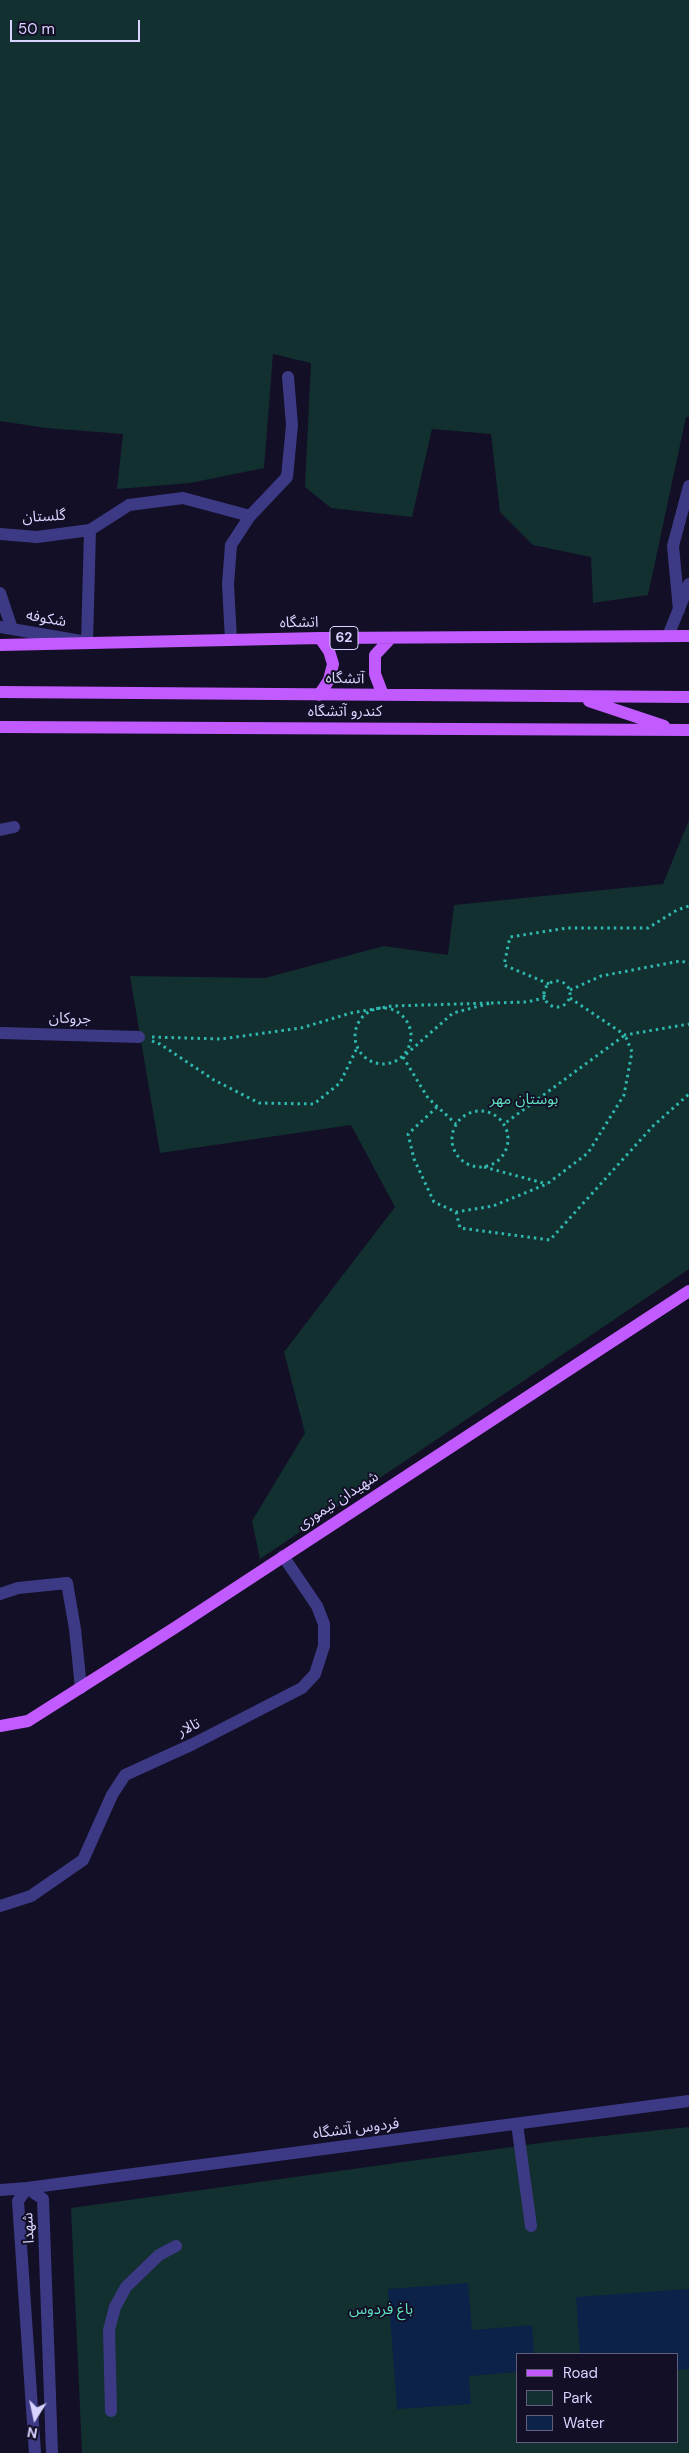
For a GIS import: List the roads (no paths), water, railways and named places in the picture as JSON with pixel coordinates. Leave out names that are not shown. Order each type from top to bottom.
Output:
[{"type":"main road","name":"اتشگاه","points":[[0,645],[320,638],[689,636]]},
{"type":"main road","points":[[319,695],[329,680],[333,664],[329,651],[320,638]]},
{"type":"main road","points":[[383,695],[375,674],[375,655],[391,638]]},
{"type":"main road","name":"آتشگاه","points":[[0,692],[689,697]]},
{"type":"main road","points":[[577,697],[683,730]]},
{"type":"main road","name":"کندرو آتشگاه","points":[[0,727],[683,730]]},
{"type":"main road","name":"شهیدان تیموری","points":[[0,1726],[28,1721],[81,1688],[689,1291]]},
{"type":"street","points":[[231,640],[228,584],[231,545],[250,516],[287,477],[292,425],[288,377]]},
{"type":"street","points":[[679,610],[674,546],[689,486]]},
{"type":"street","points":[[87,642],[90,530],[129,505],[182,498],[250,516]]},
{"type":"street","name":"گلستان","points":[[0,534],[37,537],[90,530]]},
{"type":"street","points":[[668,636],[689,584]]},
{"type":"street","points":[[0,593],[6,628]]},
{"type":"street","name":"شکوفه","points":[[6,628],[87,642]]},
{"type":"street","points":[[0,830],[14,828]]},
{"type":"street","name":"جروکان","points":[[0,1033],[139,1037]]},
{"type":"street","name":"تالار","points":[[0,1906],[31,1896],[83,1860],[112,1794],[125,1776],[193,1744],[302,1688],[315,1674],[324,1646],[324,1624],[317,1606],[283,1556]]},
{"type":"street","points":[[0,1594],[18,1588],[67,1583],[75,1629],[81,1688]]},
{"type":"street","name":"فردوس آتشگاه","points":[[0,2190],[689,2101]]},
{"type":"street","points":[[517,2124],[531,2226]]},
{"type":"street","name":"شهدا","points":[[35,2453],[18,2201],[27,2188],[43,2199],[52,2453]]},
{"type":"street","points":[[111,2411],[108,2330],[115,2307],[126,2287],[159,2255],[176,2246]]},
{"type":"water","points":[[468,2283],[472,2330],[532,2325],[534,2353],[516,2353],[516,2372],[469,2376],[471,2404],[397,2409],[388,2289]]},
{"type":"water","points":[[689,2289],[689,2369],[679,2370],[679,2353],[580,2353],[576,2297]]},
{"type":"park label","name":"بوستان مهر","points":[[524,1100]]},
{"type":"park label","name":"باغ فردوس","points":[[381,2310]]}]
